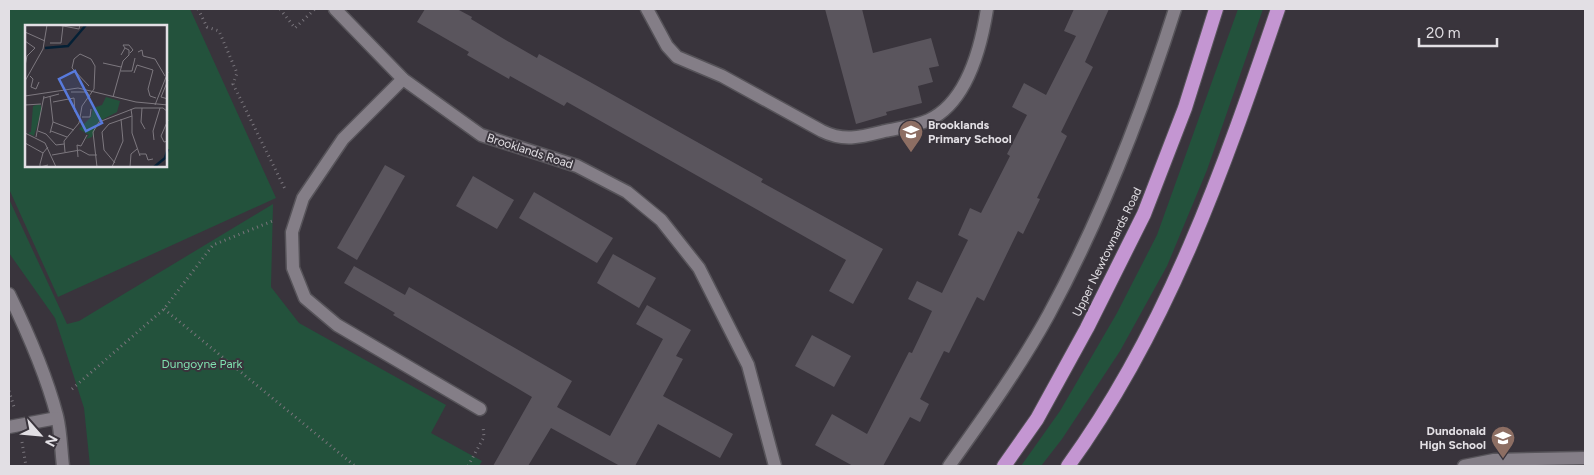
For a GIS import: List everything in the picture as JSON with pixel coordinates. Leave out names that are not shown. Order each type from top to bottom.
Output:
[{"type":"highway","name":"Upper Newtownards Road","points":[[1004,466],[1041,411],[1087,328],[1144,214],[1185,108],[1216,9]]},
{"type":"highway","points":[[1068,466],[1087,440],[1149,336],[1172,290],[1217,183],[1278,9]]},
{"type":"street","name":"Brooklands Road","points":[[335,9],[403,79],[480,135],[577,166],[627,192],[661,220],[700,268],[748,365],[775,466]]},
{"type":"street","points":[[647,9],[667,46],[678,57],[695,67],[722,76],[822,131],[835,137],[851,139],[928,120],[946,109],[967,77],[983,33],[987,9]]},
{"type":"street","points":[[949,466],[1003,390],[1048,315],[1082,248],[1137,118],[1175,9]]},
{"type":"street","points":[[403,79],[343,140],[303,198],[292,232],[293,268],[305,298],[337,325],[480,409]]},
{"type":"street","points":[[9,294],[30,336],[57,418],[64,466]]},
{"type":"street","points":[[9,428],[57,418]]},
{"type":"street","points":[[1464,466],[1494,460],[1585,458]]},
{"type":"path","points":[[72,390],[164,309],[213,245],[298,211],[279,179],[233,84],[237,72],[219,31],[207,27],[198,9]]},
{"type":"path","points":[[280,9],[295,28],[315,9]]},
{"type":"path","points":[[164,309],[355,466]]},
{"type":"path","points":[[468,466],[484,437],[480,409]]},
{"type":"green space","points":[[9,9],[190,9],[276,198],[58,297],[9,189]]},
{"type":"green space","points":[[1238,9],[1263,9],[1207,170],[1167,266],[1120,351],[1062,439],[1041,466],[1021,466],[1060,411],[1117,313],[1157,235]]},
{"type":"green space","name":"Dungoyne Park","points":[[9,199],[67,324],[79,321],[273,204],[271,287],[299,323],[446,405],[431,433],[482,461],[479,466],[90,466],[84,408],[55,318],[9,253]]},
{"type":"building","points":[[425,9],[457,9],[537,58],[539,54],[590,82],[763,179],[761,182],[883,249],[853,304],[829,291],[846,260],[567,102],[564,106],[510,76],[509,79],[467,55],[469,52],[417,22]]},
{"type":"building","points":[[825,9],[862,9],[873,53],[931,38],[939,66],[929,68],[933,82],[918,86],[922,103],[886,112],[887,115],[856,124]]},
{"type":"building","points":[[1074,9],[1109,9],[1085,62],[1093,67],[1061,132],[1067,136],[1037,198],[1040,199],[1023,234],[1018,231],[984,301],[977,297],[949,353],[944,351],[920,399],[929,404],[920,422],[910,417],[883,466],[853,466],[815,445],[832,414],[867,434],[909,352],[912,353],[932,311],[908,299],[917,281],[942,293],[968,240],[958,235],[970,208],[981,213],[1010,156],[1007,154],[1027,115],[1012,107],[1024,83],[1046,95],[1076,36],[1064,31]]},
{"type":"building","points":[[385,165],[405,176],[357,260],[337,248]]},
{"type":"building","points":[[473,176],[514,200],[497,229],[456,206]]},
{"type":"building","points":[[534,192],[613,238],[597,263],[519,218]]},
{"type":"building","points":[[613,254],[656,278],[639,308],[597,283]]},
{"type":"building","points":[[354,266],[405,295],[409,287],[572,381],[557,407],[610,436],[663,339],[636,324],[647,305],[691,330],[676,356],[683,359],[663,396],[733,434],[720,458],[658,424],[635,466],[620,466],[551,428],[528,466],[493,466],[532,397],[393,315],[395,313],[344,283]]},
{"type":"building","points":[[812,335],[851,356],[834,387],[795,366]]},
{"type":"place","name":"Brooklands Primary School","points":[[911,153]]},
{"type":"place","name":"Dundonald High School","points":[[1503,459]]}]
